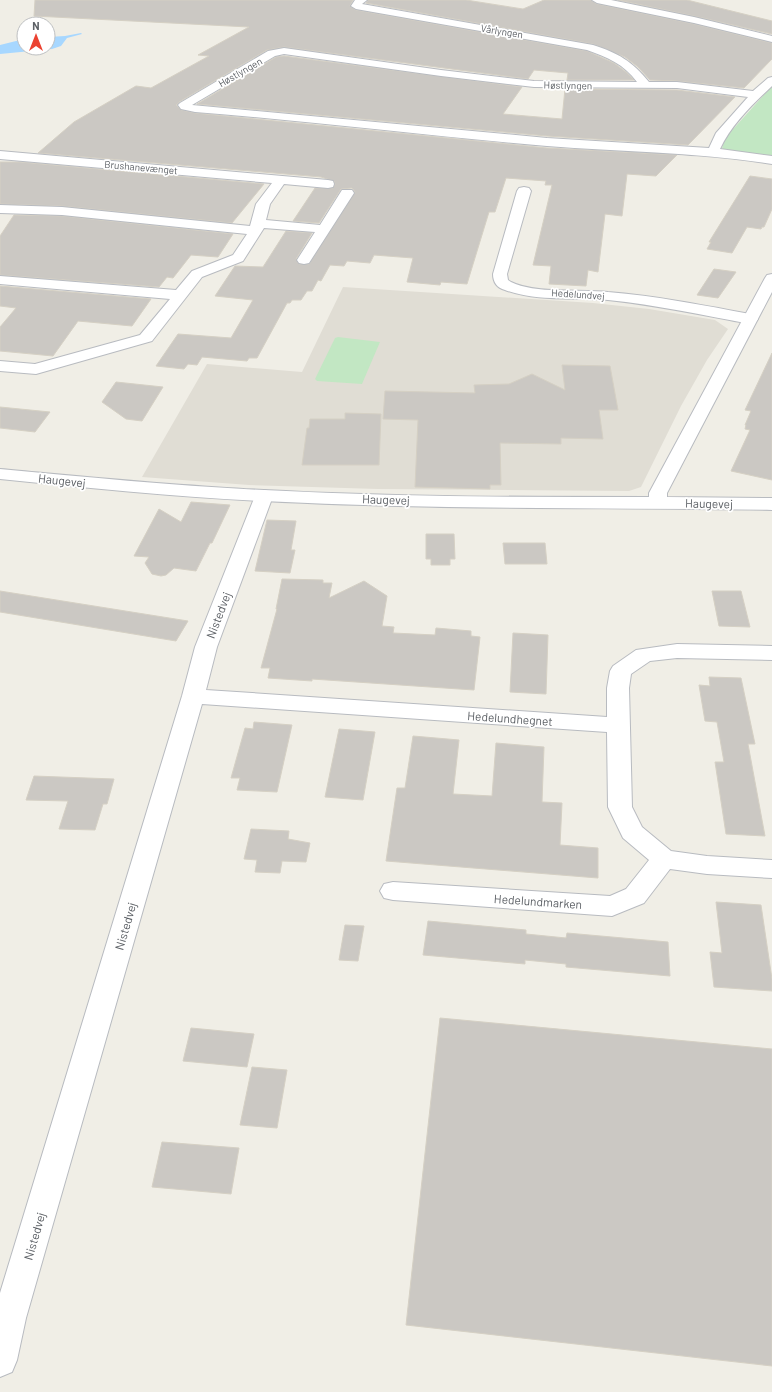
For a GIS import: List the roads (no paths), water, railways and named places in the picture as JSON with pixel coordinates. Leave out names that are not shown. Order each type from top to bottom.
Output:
[{"type":"street","name":"Vårlyngen","points":[[362,0],[357,3],[356,6],[588,47],[628,64],[645,84]]},
{"type":"street","points":[[597,0],[694,20],[772,39]]},
{"type":"street","name":"Høstlyngen","points":[[756,95],[696,87],[645,84],[581,86],[534,84],[441,74],[284,51],[272,53],[184,105],[185,107],[195,109],[292,116],[554,142],[713,152],[772,160]]},
{"type":"street","points":[[713,152],[720,136],[756,95],[772,80]]},
{"type":"street","name":"Brushanevænget","points":[[0,155],[328,184]]},
{"type":"street","points":[[0,366],[36,369],[146,338],[197,274],[238,258],[257,227],[263,204],[281,180]]},
{"type":"street","name":"Hedelundvej","points":[[524,191],[500,274],[500,280],[503,284],[511,288],[525,291],[607,296],[679,306],[750,319]]},
{"type":"street","points":[[304,260],[347,193]]},
{"type":"street","points":[[0,209],[62,211],[257,227],[324,229]]},
{"type":"street","points":[[658,502],[658,493],[772,278]]},
{"type":"street","points":[[0,280],[179,295]]},
{"type":"street","name":"Haugevej","points":[[0,474],[132,487],[264,496],[519,503],[658,502],[772,504]]},
{"type":"street","name":"Nistedvej","points":[[0,1360],[9,1318],[193,696],[206,647],[264,496]]},
{"type":"street","points":[[772,653],[677,651],[644,655],[621,671],[618,688],[620,807],[632,832],[664,859],[772,869]]},
{"type":"street","name":"Hedelundhegnet","points":[[193,696],[618,725]]},
{"type":"street","name":"Hedelundmarken","points":[[393,891],[612,906],[635,896],[664,859]]},
{"type":"water","points":[[82,34],[67,38],[61,46],[56,48],[56,37]]},
{"type":"water","points":[[16,41],[16,52],[0,54],[0,45]]}]
